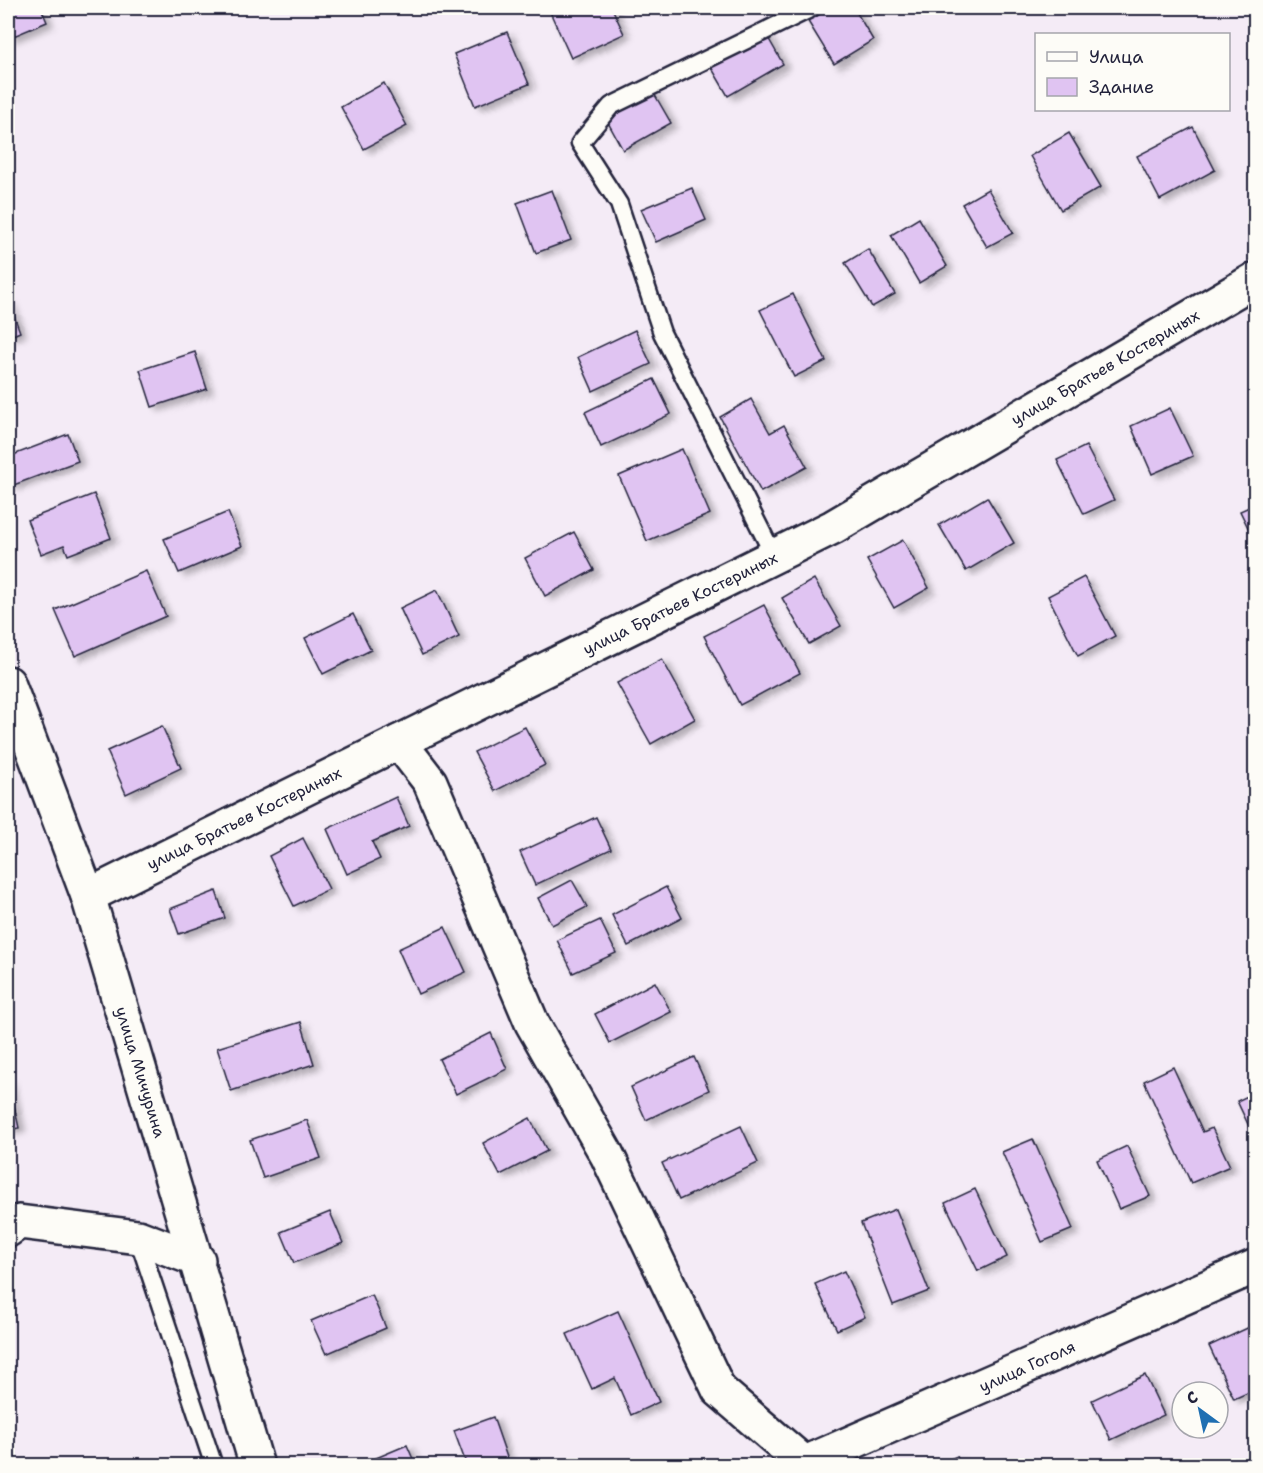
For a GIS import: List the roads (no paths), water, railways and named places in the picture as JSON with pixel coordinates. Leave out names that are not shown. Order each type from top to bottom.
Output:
[{"type":"street","name":"улица Братьев Костериных","points":[[87,896],[833,527],[1256,279]]},
{"type":"street","name":"улица Мичурина","points":[[8,683],[87,896],[198,1260],[257,1466]]},
{"type":"street","points":[[399,742],[430,782],[532,1023],[607,1155],[719,1390],[801,1464]]},
{"type":"street","points":[[8,1230],[19,1222],[138,1237],[198,1260]]},
{"type":"street","name":"улица Гоголя","points":[[801,1464],[1256,1266]]},
{"type":"lane","points":[[774,556],[662,333],[619,204],[579,143],[611,106],[812,8]]},
{"type":"lane","points":[[138,1237],[214,1466]]}]
